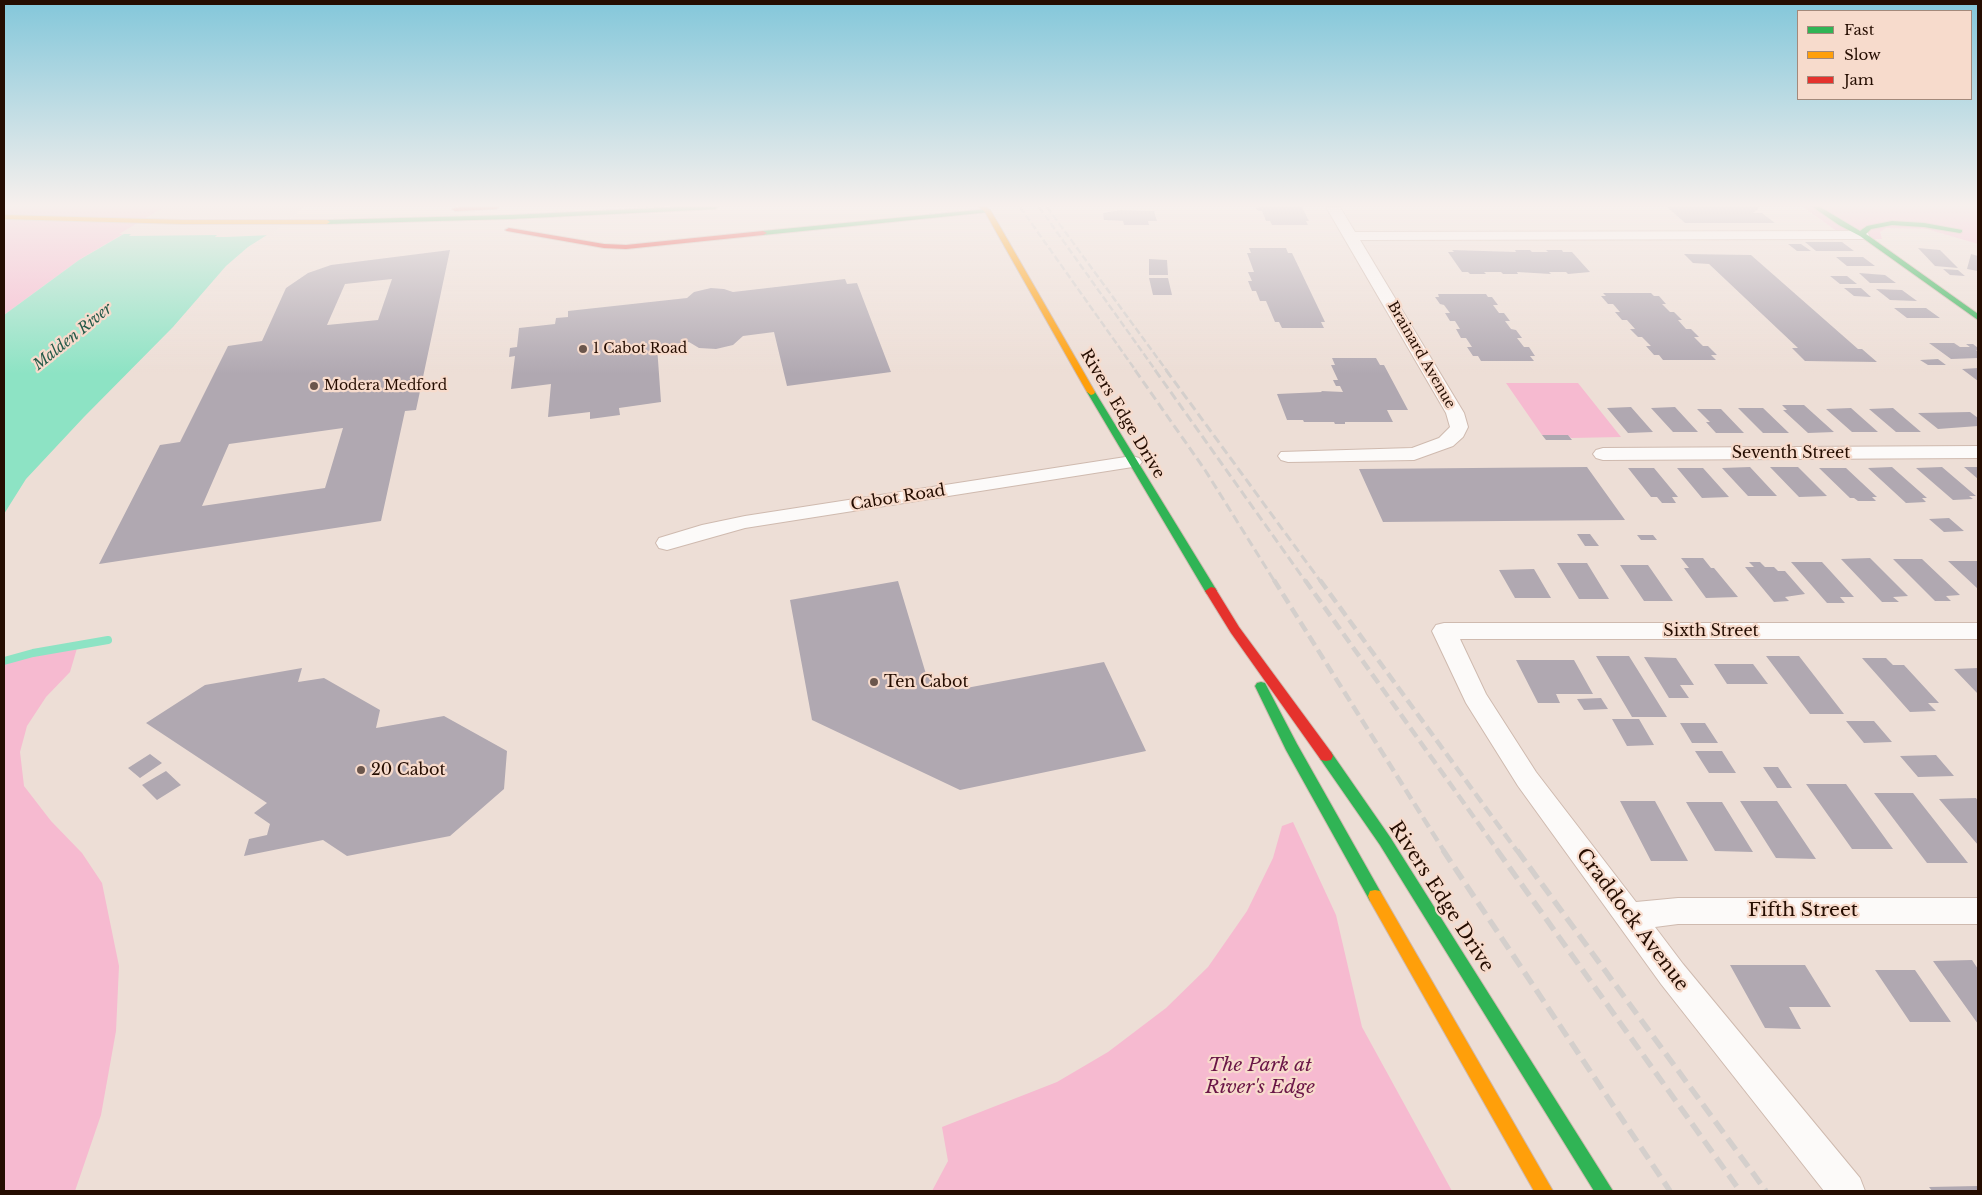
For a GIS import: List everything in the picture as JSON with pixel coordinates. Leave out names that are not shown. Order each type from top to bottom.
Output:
[{"type":"main road","name":"Rivers Edge Drive","points":[[1017,263],[1076,369],[1235,630],[1322,748],[1385,841],[1604,1191]]},
{"type":"main road","points":[[1901,263],[1978,318]]},
{"type":"main road","name":"Rivers Edge Drive","points":[[1235,630],[1273,712],[1311,783],[1544,1191]]},
{"type":"street","name":"Brainard Avenue","points":[[1288,456],[1414,454],[1429,450],[1446,442],[1456,433],[1459,427],[1455,413],[1366,263]]},
{"type":"street","name":"Seventh Street","points":[[1603,454],[1978,452]]},
{"type":"street","name":"Cabot Road","points":[[667,543],[709,530],[745,522],[1132,462]]},
{"type":"street","name":"Sixth Street","points":[[1444,631],[1978,631]]},
{"type":"street","name":"Craddock Avenue","points":[[1444,631],[1475,697],[1510,754],[1693,1002],[1847,1191]]},
{"type":"street","name":"Fifth Street","points":[[1629,916],[1678,910],[1978,911]]},
{"type":"green space","points":[[4,263],[75,263],[4,315]]},
{"type":"green space","points":[[1506,383],[1578,383],[1621,437],[1571,438],[1568,435],[1542,435]]},
{"type":"green space","points":[[78,645],[70,672],[46,697],[27,726],[20,752],[24,786],[51,821],[82,853],[102,883],[119,966],[116,1031],[101,1115],[75,1191],[4,1191],[4,661]]},
{"type":"green space","name":"The Park at River's Edge","points":[[1293,822],[1336,915],[1362,1027],[1452,1191],[932,1191],[948,1161],[942,1127],[1057,1082],[1108,1052],[1166,1008],[1208,967],[1247,911],[1273,858],[1282,826]]},
{"type":"water","name":"Malden River","points":[[75,263],[230,263],[173,327],[26,479],[4,514],[4,315]]},
{"type":"building","name":"Modera Medford","points":[[349,263],[447,263],[416,410],[405,411],[381,521],[99,564],[160,445],[180,442],[228,346],[262,341],[286,288],[308,273],[331,265]],"holes":[[[392,279],[378,320],[327,325],[345,284]],[[343,428],[325,488],[202,506],[229,444]]]},
{"type":"building","points":[[1149,263],[1167,263],[1168,275],[1149,275]]},
{"type":"building","points":[[1251,263],[1297,263],[1325,322],[1321,322],[1324,328],[1282,328],[1279,322],[1275,322],[1266,301],[1260,301],[1256,291],[1252,291],[1248,281],[1252,281],[1248,272],[1254,272]]},
{"type":"building","points":[[1456,263],[1582,263],[1590,272],[1568,274],[1566,272],[1549,272],[1551,274],[1517,272],[1518,274],[1503,274],[1501,272],[1484,272],[1486,274],[1470,274],[1462,272]]},
{"type":"building","points":[[1693,263],[1760,263],[1858,349],[1862,349],[1877,362],[1805,361],[1792,348],[1798,348],[1709,264]]},
{"type":"building","points":[[1843,263],[1871,263],[1875,266],[1847,266]]},
{"type":"building","points":[[1932,263],[1953,263],[1958,268],[1935,266]]},
{"type":"building","points":[[1969,263],[1978,263],[1978,271],[1967,269]]},
{"type":"building","points":[[1943,269],[1958,270],[1965,276],[1950,275]]},
{"type":"building","points":[[1859,273],[1885,275],[1896,283],[1870,283]]},
{"type":"building","points":[[1830,276],[1847,276],[1857,284],[1840,284]]},
{"type":"building","points":[[1149,278],[1168,278],[1172,295],[1153,295]]},
{"type":"building","name":"1 Cabot Road","points":[[845,279],[847,284],[857,283],[891,372],[787,386],[774,332],[743,336],[733,345],[716,349],[699,348],[689,342],[657,346],[661,402],[619,408],[620,415],[590,419],[590,412],[548,417],[551,384],[511,389],[515,356],[509,357],[510,348],[517,347],[519,328],[555,324],[556,318],[568,317],[568,311],[687,298],[694,292],[711,288],[733,292]]},
{"type":"building","points":[[1844,288],[1861,288],[1871,297],[1854,296]]},
{"type":"building","points":[[1876,289],[1902,290],[1917,301],[1890,300]]},
{"type":"building","points":[[1603,293],[1651,293],[1654,296],[1659,296],[1666,304],[1662,304],[1682,320],[1678,320],[1686,329],[1691,329],[1699,337],[1694,337],[1703,346],[1708,346],[1717,355],[1711,355],[1716,360],[1663,360],[1659,355],[1654,355],[1646,346],[1651,346],[1630,329],[1635,329],[1627,320],[1622,320],[1615,312],[1620,312],[1613,304],[1608,304],[1601,296],[1606,296]]},
{"type":"building","points":[[1438,294],[1486,294],[1488,297],[1492,297],[1498,305],[1493,305],[1499,313],[1504,313],[1510,321],[1505,321],[1522,338],[1517,338],[1524,347],[1529,347],[1535,356],[1530,356],[1534,361],[1481,361],[1478,356],[1473,356],[1467,347],[1472,347],[1466,338],[1461,338],[1456,329],[1460,329],[1455,321],[1450,321],[1445,313],[1450,313],[1435,297],[1439,297]]},
{"type":"building","points":[[1894,308],[1926,308],[1940,318],[1907,318]]},
{"type":"building","points":[[1929,343],[1954,343],[1960,347],[1970,347],[1966,344],[1973,344],[1978,348],[1976,350],[1978,358],[1951,359]]},
{"type":"building","points":[[1332,358],[1376,358],[1380,365],[1384,365],[1408,410],[1387,410],[1393,422],[1345,422],[1345,424],[1335,424],[1334,422],[1287,420],[1277,394],[1321,391],[1343,392],[1340,386],[1336,386],[1333,380],[1338,380],[1331,365],[1335,365]]},
{"type":"building","points":[[1938,359],[1946,365],[1928,365],[1920,360]]},
{"type":"building","points":[[1978,368],[1978,381],[1962,369]]},
{"type":"building","points":[[1782,405],[1804,405],[1834,432],[1808,433],[1783,410],[1787,410]]},
{"type":"building","points":[[1631,407],[1653,432],[1628,433],[1607,408]]},
{"type":"building","points":[[1675,407],[1698,432],[1673,432],[1651,408]]},
{"type":"building","points":[[1738,408],[1763,408],[1789,433],[1763,433]]},
{"type":"building","points":[[1851,408],[1878,432],[1852,432],[1826,409]]},
{"type":"building","points":[[1893,408],[1921,432],[1896,432],[1869,409]]},
{"type":"building","points":[[1697,409],[1721,409],[1744,433],[1716,433],[1706,422],[1710,422]]},
{"type":"building","points":[[1970,412],[1978,418],[1978,426],[1938,429],[1918,413]]},
{"type":"building","points":[[1542,435],[1568,435],[1572,440],[1546,440]]},
{"type":"building","points":[[1587,467],[1625,520],[1383,522],[1359,469]]},
{"type":"building","points":[[1750,467],[1777,496],[1748,496],[1722,468]]},
{"type":"building","points":[[1770,467],[1798,467],[1827,496],[1799,497]]},
{"type":"building","points":[[1892,467],[1927,498],[1922,498],[1926,502],[1906,503],[1868,468]]},
{"type":"building","points":[[1942,467],[1976,496],[1969,496],[1973,499],[1953,500],[1916,468]]},
{"type":"building","points":[[1964,467],[1978,467],[1978,479]]},
{"type":"building","points":[[1628,468],[1654,468],[1678,497],[1672,497],[1676,503],[1662,503],[1657,497],[1651,497]]},
{"type":"building","points":[[1677,468],[1703,468],[1729,497],[1702,498]]},
{"type":"building","points":[[1819,468],[1846,468],[1877,497],[1872,497],[1876,501],[1858,501],[1850,498]]},
{"type":"building","points":[[1949,518],[1964,531],[1944,532],[1929,519]]},
{"type":"building","points":[[1577,534],[1590,534],[1599,546],[1585,546]]},
{"type":"building","points":[[1637,535],[1653,535],[1657,540],[1641,540]]},
{"type":"building","points":[[1681,558],[1703,558],[1711,568],[1714,568],[1738,597],[1706,598],[1684,568],[1689,568]]},
{"type":"building","points":[[1870,558],[1908,596],[1893,597],[1899,602],[1882,602],[1841,559]]},
{"type":"building","points":[[1893,559],[1922,559],[1960,595],[1946,596],[1951,601],[1935,601]]},
{"type":"building","points":[[1948,561],[1978,561],[1978,589]]},
{"type":"building","points":[[1749,562],[1760,562],[1765,567],[1774,567],[1778,571],[1785,571],[1805,594],[1785,597],[1789,601],[1774,602],[1745,567],[1754,567]]},
{"type":"building","points":[[1791,562],[1822,562],[1854,597],[1840,597],[1845,603],[1827,603]]},
{"type":"building","points":[[1557,563],[1587,563],[1609,599],[1579,599]]},
{"type":"building","points":[[1620,565],[1648,565],[1673,601],[1644,601]]},
{"type":"building","points":[[1534,569],[1551,598],[1515,598],[1499,570]]},
{"type":"building","name":"Ten Cabot","points":[[898,581],[926,674],[961,689],[1104,662],[1146,751],[960,790],[812,720],[790,600]]},
{"type":"building","points":[[1596,656],[1629,656],[1667,717],[1632,717]]},
{"type":"building","points":[[1766,656],[1799,656],[1844,714],[1810,714]]},
{"type":"building","points":[[1644,657],[1676,658],[1694,685],[1680,685],[1689,698],[1669,698]]},
{"type":"building","points":[[1862,658],[1886,658],[1893,665],[1904,665],[1939,703],[1928,703],[1936,711],[1910,712]]},
{"type":"building","points":[[1516,660],[1574,660],[1593,694],[1556,694],[1560,703],[1538,703]]},
{"type":"building","points":[[1714,664],[1753,664],[1768,684],[1727,684]]},
{"type":"building","name":"20 Cabot","points":[[302,668],[298,682],[324,678],[380,710],[376,728],[444,716],[507,751],[504,789],[450,836],[347,856],[323,840],[244,856],[249,839],[267,835],[270,824],[254,813],[267,803],[146,723],[205,685]]},
{"type":"building","points":[[1978,668],[1978,694],[1954,669]]},
{"type":"building","points":[[1601,698],[1608,709],[1584,710],[1577,699]]},
{"type":"building","points":[[1612,719],[1639,719],[1654,745],[1627,746]]},
{"type":"building","points":[[1846,721],[1874,721],[1892,742],[1864,743]]},
{"type":"building","points":[[1680,723],[1705,723],[1718,743],[1692,743]]},
{"type":"building","points":[[1695,751],[1722,751],[1736,773],[1709,773]]},
{"type":"building","points":[[150,754],[162,763],[140,778],[128,768]]},
{"type":"building","points":[[1936,755],[1954,776],[1918,777],[1900,756]]},
{"type":"building","points":[[1763,767],[1778,767],[1792,788],[1777,788]]},
{"type":"building","points":[[166,771],[181,785],[157,800],[142,785]]},
{"type":"building","points":[[1806,784],[1846,784],[1893,849],[1852,849]]},
{"type":"building","points":[[1874,793],[1913,793],[1968,863],[1927,863]]},
{"type":"building","points":[[1976,798],[1978,801],[1978,845],[1939,799]]},
{"type":"building","points":[[1620,801],[1655,801],[1688,861],[1651,861]]},
{"type":"building","points":[[1740,801],[1777,801],[1816,859],[1776,858]]},
{"type":"building","points":[[1686,802],[1722,802],[1753,852],[1715,851]]},
{"type":"building","points":[[1972,960],[1978,969],[1978,1024],[1933,961]]},
{"type":"building","points":[[1730,965],[1805,965],[1831,1007],[1789,1007],[1801,1029],[1765,1028]]},
{"type":"building","points":[[1875,970],[1915,970],[1951,1022],[1910,1022]]},
{"type":"building","points":[[1978,1186],[1978,1191],[1932,1191],[1929,1187]]},
{"type":"waterway","points":[[4,661],[33,653],[108,640]]},
{"type":"railway","points":[[1059,263],[1136,371]]},
{"type":"railway","points":[[1079,263],[1156,371]]},
{"type":"railway","points":[[1088,263],[1167,371]]},
{"type":"railway","points":[[1135,370],[1205,470],[1275,582]]},
{"type":"railway","points":[[1155,370],[1306,582]]},
{"type":"railway","points":[[1166,370],[1321,582]]},
{"type":"railway","points":[[1274,580],[1444,851]]},
{"type":"railway","points":[[1305,580],[1498,851]]},
{"type":"railway","points":[[1320,580],[1517,851]]},
{"type":"railway","points":[[1443,850],[1670,1191]]},
{"type":"railway","points":[[1497,850],[1740,1191]]},
{"type":"railway","points":[[1517,850],[1766,1191]]},
{"type":"traffic: fast","points":[[1901,263],[1978,318]]},
{"type":"traffic: fast","points":[[1091,392],[1211,591]]},
{"type":"traffic: fast","points":[[1261,686],[1291,746],[1375,896]]},
{"type":"traffic: fast","points":[[1326,756],[1385,841],[1604,1191]]},
{"type":"traffic: slow","points":[[1017,263],[1091,392]]},
{"type":"traffic: slow","points":[[1375,896],[1544,1191]]},
{"type":"traffic: jam","points":[[1211,591],[1235,630],[1326,756]]},
{"type":"place","name":"1 Cabot Road","points":[[583,349]]},
{"type":"place","name":"Modera Medford","points":[[314,386]]},
{"type":"place","name":"Ten Cabot","points":[[874,682]]},
{"type":"place","name":"20 Cabot","points":[[361,770]]}]
